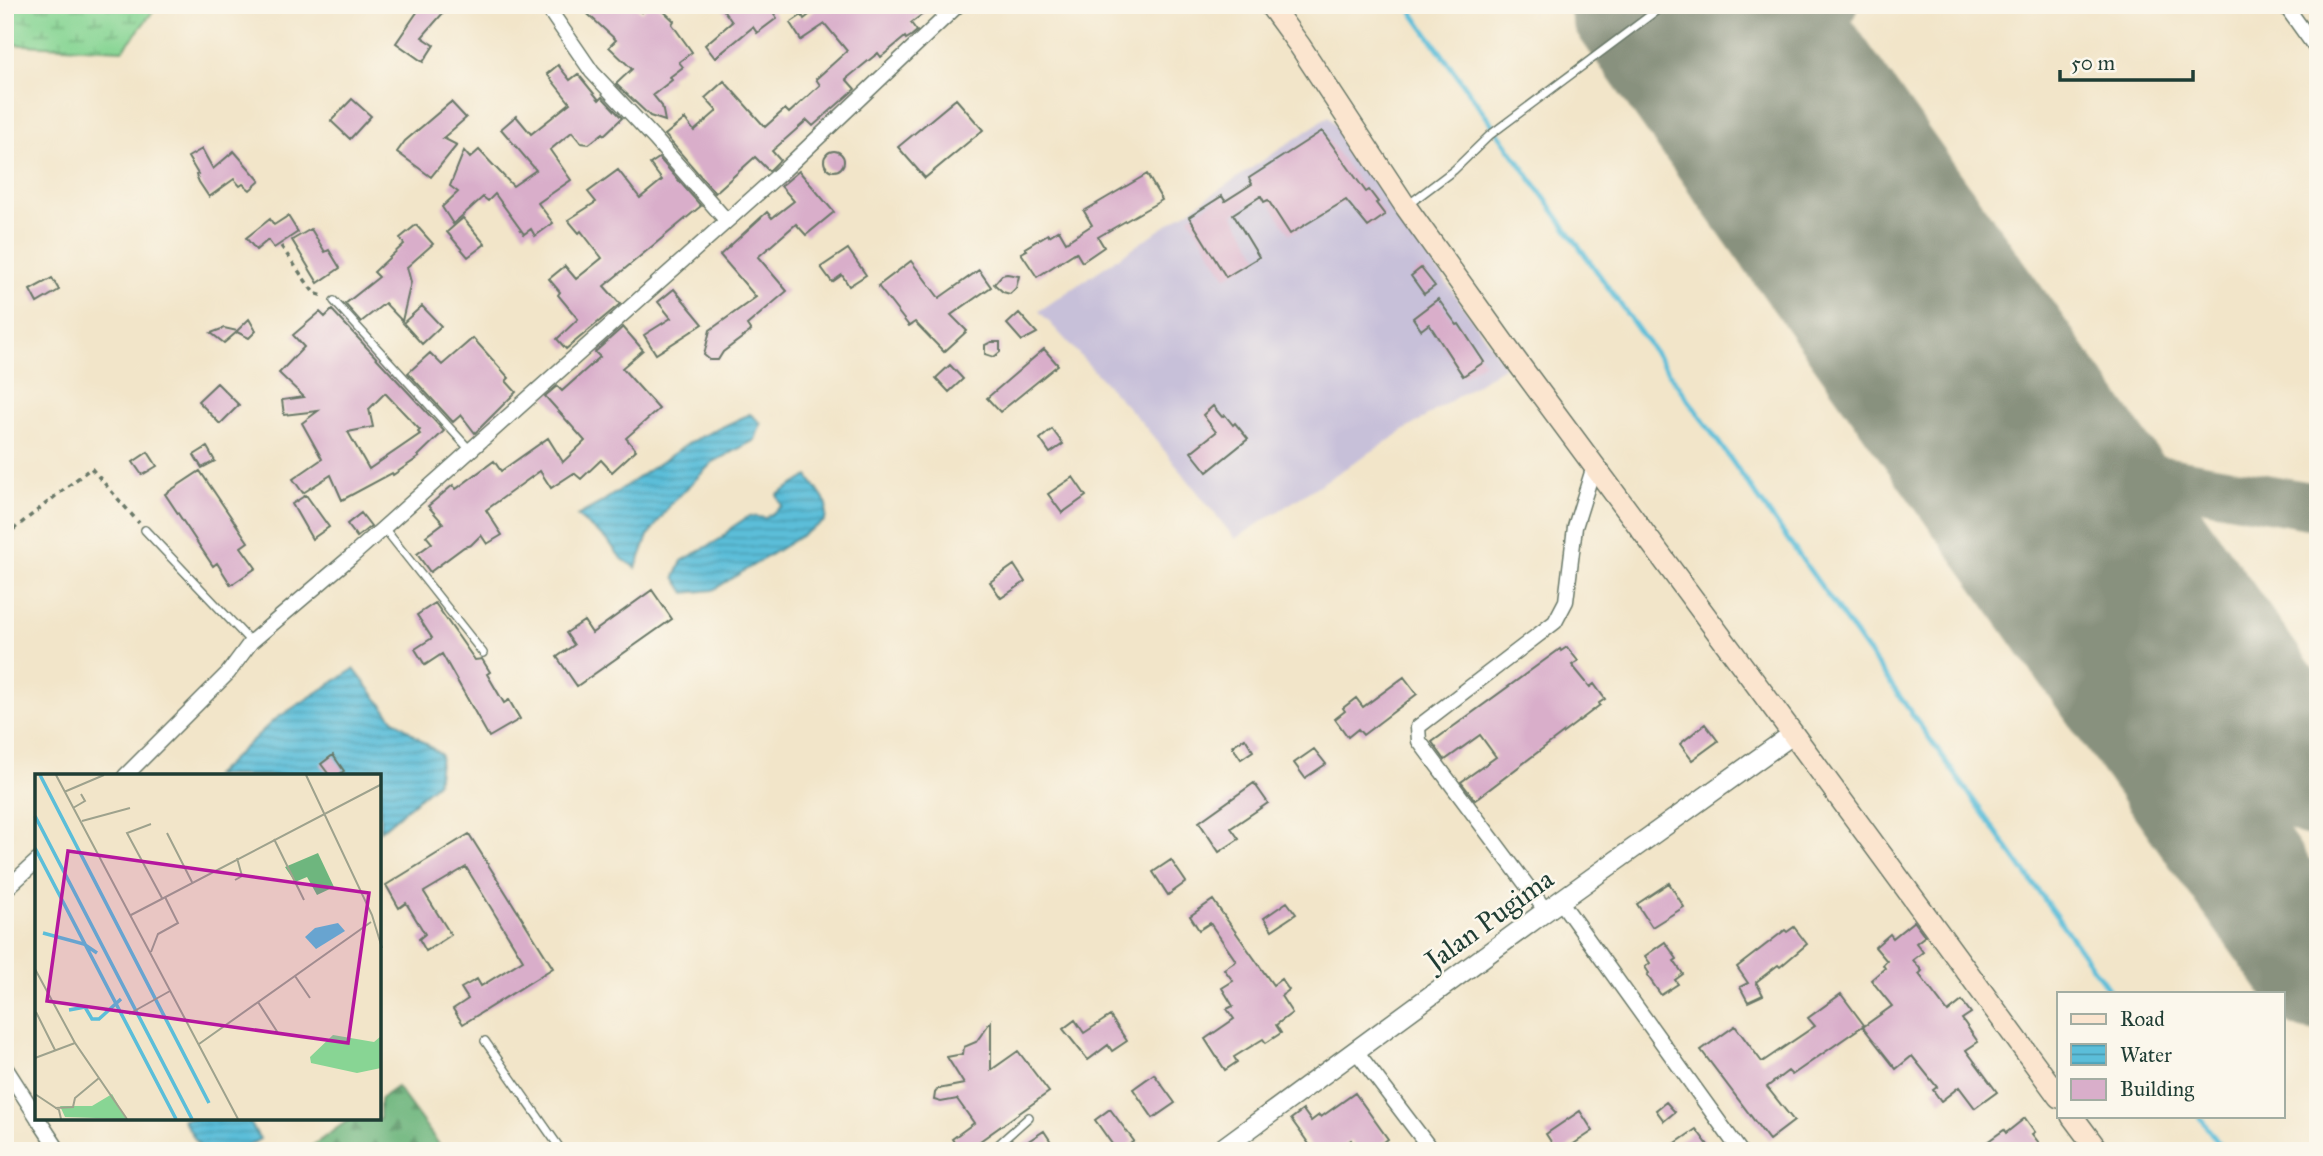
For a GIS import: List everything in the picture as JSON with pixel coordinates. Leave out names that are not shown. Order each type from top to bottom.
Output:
[{"type":"main road","points":[[1270,5],[1406,207],[2057,1094]]},
{"type":"main road","points":[[2073,1118],[2098,1151]]},
{"type":"street","points":[[546,5],[592,72],[726,220]]},
{"type":"street","points":[[127,774],[228,673],[251,642],[471,451],[783,170],[958,5]]},
{"type":"street","points":[[2285,5],[2318,51]]},
{"type":"street","points":[[1594,466],[1575,527],[1566,601],[1555,622],[1418,727],[1419,741],[1434,763],[1553,906],[1740,1151]]},
{"type":"street","name":"Jalan Pugima","points":[[1219,1151],[1793,734]]},
{"type":"street","points":[[5,890],[35,863]]},
{"type":"street","points":[[1356,1051],[1432,1151]]},
{"type":"street","points":[[5,1067],[35,1113]]},
{"type":"street","points":[[40,1121],[59,1151]]},
{"type":"lane","points":[[1406,207],[1454,170],[1490,135],[1664,5]]},
{"type":"lane","points":[[334,301],[471,451]]},
{"type":"lane","points":[[383,528],[483,653]]},
{"type":"lane","points":[[145,530],[251,642]]},
{"type":"lane","points":[[485,1041],[562,1151]]},
{"type":"lane","points":[[991,1151],[1029,1117]]},
{"type":"path","points":[[281,246],[314,293],[334,301]]},
{"type":"path","points":[[5,536],[91,468],[145,530]]},
{"type":"shaded area","points":[[1329,116],[1505,366],[1235,539],[1143,424],[1039,311]]},
{"type":"green space","points":[[5,5],[158,5],[123,50],[5,44]]},
{"type":"green space","points":[[397,1087],[444,1151],[305,1151],[347,1121],[382,1121],[382,1098]]},
{"type":"water","points":[[750,414],[761,423],[755,440],[713,462],[671,504],[648,536],[636,568],[621,558],[608,541],[577,516],[692,441]]},
{"type":"water","points":[[808,476],[827,504],[825,521],[713,590],[685,593],[675,577],[682,561],[722,538],[749,516],[766,518],[782,506],[777,495]]},
{"type":"water","points":[[354,669],[393,719],[441,755],[437,783],[382,829],[382,774],[216,774],[274,720]]},
{"type":"water","points":[[184,1121],[249,1121],[260,1139],[239,1151],[202,1151]]},
{"type":"building","points":[[422,5],[450,5],[422,37],[434,45],[423,62],[396,43]]},
{"type":"building","points":[[578,5],[634,5],[642,12],[648,5],[657,5],[674,21],[672,24],[692,52],[679,62],[683,67],[670,77],[672,80],[653,95],[662,106],[665,121],[650,116],[616,84],[632,69],[609,47],[616,40]]},
{"type":"building","points":[[720,5],[768,5],[777,18],[757,33],[753,27],[715,58],[705,45],[732,22]]},
{"type":"building","points":[[822,5],[935,5],[911,23],[917,31],[911,36],[906,39],[905,37],[881,57],[878,53],[846,79],[855,89],[813,126],[807,120],[772,151],[780,160],[769,171],[755,157],[715,193],[665,135],[685,119],[694,131],[717,111],[705,98],[724,81],[765,127],[785,109],[789,113],[820,85],[816,79],[847,51],[825,24],[801,40],[790,23],[802,15],[804,19]]},
{"type":"building","points":[[558,65],[570,80],[578,74],[599,100],[602,97],[622,118],[604,135],[603,133],[589,144],[581,143],[572,132],[550,150],[571,180],[538,203],[553,223],[535,236],[531,229],[524,234],[495,194],[488,201],[483,197],[453,224],[442,207],[458,192],[450,186],[464,151],[470,158],[479,150],[513,186],[536,170],[501,129],[516,116],[531,134],[570,103],[547,74]]},
{"type":"building","points":[[352,99],[371,116],[350,139],[331,121]]},
{"type":"building","points":[[956,99],[983,130],[925,178],[898,147]]},
{"type":"building","points":[[451,102],[466,118],[443,138],[457,145],[431,177],[397,152],[405,141]]},
{"type":"building","points":[[1322,131],[1366,192],[1369,190],[1378,202],[1376,203],[1385,215],[1368,227],[1346,200],[1290,234],[1268,200],[1264,202],[1261,196],[1233,214],[1259,257],[1226,277],[1189,217],[1222,196],[1225,201],[1252,184],[1249,178]]},
{"type":"building","points":[[202,149],[213,169],[234,151],[260,181],[250,190],[243,184],[240,186],[234,179],[209,197],[188,157]]},
{"type":"building","points":[[830,151],[838,151],[844,161],[838,171],[830,171],[824,165],[824,157]]},
{"type":"building","points":[[659,158],[701,206],[604,286],[620,304],[566,349],[557,339],[578,319],[558,295],[560,292],[549,279],[565,266],[576,279],[602,258],[581,231],[579,233],[568,220],[596,202],[588,192],[618,170],[640,198],[662,180],[650,164]]},
{"type":"building","points":[[799,171],[834,212],[806,235],[796,224],[758,257],[787,291],[747,325],[751,331],[723,352],[718,360],[710,360],[704,355],[710,330],[756,297],[720,255],[767,212],[772,218],[794,201],[781,186]]},
{"type":"building","points":[[1147,174],[1162,200],[1098,237],[1104,247],[1082,262],[1076,252],[1037,277],[1021,253],[1027,250],[1025,248],[1059,230],[1066,242],[1092,225],[1084,211]]},
{"type":"building","points":[[288,216],[298,232],[274,248],[268,240],[256,250],[246,238],[270,219],[274,225]]},
{"type":"building","points":[[463,218],[485,244],[468,257],[447,232]]},
{"type":"building","points":[[416,225],[433,244],[407,267],[411,282],[402,321],[385,303],[361,322],[345,304],[379,277],[374,272],[404,244],[400,238]]},
{"type":"building","points":[[311,229],[325,252],[329,250],[340,268],[318,283],[292,240]]},
{"type":"building","points":[[848,249],[866,275],[849,286],[842,275],[832,282],[821,267]]},
{"type":"building","points":[[911,261],[939,298],[979,270],[991,287],[951,315],[967,331],[944,352],[915,322],[909,326],[878,286]]},
{"type":"building","points":[[1421,268],[1435,286],[1424,294],[1411,276]]},
{"type":"building","points":[[1002,275],[1019,276],[1016,288],[1010,294],[994,284]]},
{"type":"building","points":[[52,278],[59,290],[37,303],[30,290]]},
{"type":"building","points":[[674,289],[703,324],[656,354],[644,335],[671,318],[658,302]]},
{"type":"building","points":[[1438,299],[1457,325],[1459,324],[1484,362],[1463,376],[1429,324],[1421,330],[1413,318]]},
{"type":"building","points":[[422,306],[441,326],[422,344],[403,323]]},
{"type":"building","points":[[332,310],[444,431],[419,457],[393,475],[392,473],[342,500],[331,475],[303,493],[293,479],[322,459],[302,423],[318,411],[284,415],[282,400],[304,397],[279,373],[304,347],[293,335],[320,312],[325,317]],"holes":[[[385,393],[420,430],[420,434],[369,469],[348,432],[373,427],[369,409]]]},
{"type":"building","points":[[1019,313],[1037,333],[1022,341],[1007,324]]},
{"type":"building","points":[[249,319],[256,331],[249,338],[237,332],[224,343],[211,333],[224,328],[237,331]]},
{"type":"building","points":[[623,327],[643,350],[622,368],[659,409],[626,438],[636,450],[612,472],[601,460],[581,479],[574,473],[551,488],[540,471],[486,510],[502,535],[487,544],[481,535],[471,545],[464,547],[430,572],[417,554],[432,543],[426,536],[443,523],[428,506],[453,485],[456,489],[494,461],[501,471],[548,438],[563,462],[585,441],[545,396],[557,386],[562,391],[600,357],[595,352]]},
{"type":"building","points":[[473,338],[509,378],[506,381],[516,392],[475,433],[461,415],[453,422],[408,373],[430,353],[442,365]]},
{"type":"building","points":[[1000,342],[1000,352],[994,357],[985,354],[985,345]]},
{"type":"building","points":[[1044,349],[1058,365],[1000,412],[987,398]]},
{"type":"building","points":[[950,365],[963,379],[949,392],[936,378]]},
{"type":"building","points":[[217,383],[239,405],[220,424],[198,401]]},
{"type":"building","points":[[1213,406],[1222,417],[1225,415],[1233,425],[1235,423],[1248,439],[1207,472],[1191,452],[1216,432],[1203,415]]},
{"type":"building","points":[[1052,429],[1063,444],[1050,453],[1040,439]]},
{"type":"building","points":[[207,447],[215,461],[202,468],[194,455]]},
{"type":"building","points":[[148,452],[157,466],[142,475],[133,462]]},
{"type":"building","points":[[200,471],[248,542],[241,547],[256,568],[231,585],[217,563],[213,566],[165,494]]},
{"type":"building","points":[[1073,477],[1086,496],[1062,513],[1048,494]]},
{"type":"building","points":[[306,495],[329,527],[312,539],[292,504]]},
{"type":"building","points":[[361,513],[371,526],[357,537],[347,524]]},
{"type":"building","points":[[1014,565],[1025,582],[1001,598],[990,582]]},
{"type":"building","points":[[652,590],[672,619],[577,686],[557,657],[574,645],[566,633],[584,621],[592,633]]},
{"type":"building","points":[[435,603],[475,660],[482,659],[490,672],[487,674],[504,703],[509,700],[520,719],[489,737],[442,654],[425,665],[415,649],[432,638],[417,615]]},
{"type":"building","points":[[1567,647],[1578,661],[1572,665],[1590,687],[1594,684],[1605,699],[1475,800],[1461,782],[1496,757],[1480,735],[1445,760],[1432,742],[1560,649],[1561,651]]},
{"type":"building","points":[[1404,677],[1417,694],[1363,735],[1358,729],[1348,737],[1335,719],[1345,711],[1343,708],[1356,698],[1363,707]]},
{"type":"building","points":[[1705,724],[1718,741],[1692,760],[1680,744]]},
{"type":"building","points":[[1245,738],[1253,751],[1241,759],[1232,746]]},
{"type":"building","points":[[1314,749],[1326,764],[1305,778],[1294,763]]},
{"type":"building","points":[[333,755],[344,771],[340,774],[328,774],[321,764]]},
{"type":"building","points":[[1254,783],[1268,803],[1231,828],[1239,839],[1219,852],[1199,822]]},
{"type":"building","points":[[469,834],[553,968],[463,1024],[453,1009],[468,999],[461,988],[477,979],[481,986],[523,960],[466,867],[424,892],[451,935],[426,951],[419,939],[425,934],[406,903],[399,908],[386,885]]},
{"type":"building","points":[[1171,860],[1186,882],[1168,895],[1153,872]]},
{"type":"building","points":[[1669,883],[1684,907],[1652,927],[1637,904]]},
{"type":"building","points":[[1213,900],[1273,985],[1281,979],[1289,990],[1281,996],[1292,1013],[1276,1025],[1281,1033],[1266,1043],[1263,1039],[1234,1057],[1237,1062],[1225,1070],[1205,1039],[1234,1019],[1227,1009],[1233,1006],[1222,988],[1233,981],[1224,969],[1236,961],[1210,923],[1199,930],[1190,916]]},
{"type":"building","points":[[1287,902],[1296,914],[1272,930],[1264,918]]},
{"type":"building","points":[[1914,921],[1925,936],[1916,943],[1923,952],[1913,960],[1922,971],[1919,974],[1948,1012],[1962,1001],[1971,1013],[1962,1019],[1978,1042],[1966,1050],[1997,1092],[1975,1108],[1959,1087],[1941,1101],[1933,1090],[1937,1087],[1912,1056],[1896,1069],[1863,1027],[1892,1006],[1871,980],[1885,968],[1883,965],[1887,961],[1875,947],[1890,934],[1893,938]]},
{"type":"building","points":[[1794,927],[1807,944],[1780,967],[1778,965],[1756,982],[1763,995],[1748,1002],[1740,987],[1748,983],[1737,967],[1785,930],[1787,932]]},
{"type":"building","points":[[1665,942],[1677,959],[1674,961],[1683,974],[1675,980],[1678,984],[1661,995],[1647,975],[1649,973],[1645,967],[1650,963],[1645,956]]},
{"type":"building","points":[[1841,994],[1864,1025],[1792,1075],[1788,1071],[1767,1087],[1794,1121],[1769,1140],[1701,1050],[1735,1026],[1762,1062],[1815,1026],[1808,1018]]},
{"type":"building","points":[[1110,1016],[1127,1041],[1112,1051],[1108,1045],[1088,1060],[1063,1029],[1075,1020],[1084,1033]]},
{"type":"building","points":[[991,1021],[991,1070],[1018,1051],[1049,1092],[966,1151],[960,1151],[952,1139],[974,1123],[957,1099],[941,1102],[934,1100],[935,1093],[938,1089],[964,1084],[947,1057],[963,1054],[964,1047],[976,1042]]},
{"type":"building","points":[[1154,1074],[1175,1103],[1153,1118],[1133,1089]]},
{"type":"building","points":[[1355,1093],[1388,1139],[1372,1151],[1358,1151],[1351,1140],[1337,1151],[1314,1151],[1291,1119],[1303,1110],[1311,1121],[1319,1115],[1321,1117]]},
{"type":"building","points":[[1666,1102],[1675,1112],[1664,1121],[1656,1110]]},
{"type":"building","points":[[1110,1109],[1134,1141],[1121,1151],[1117,1151],[1095,1120]]},
{"type":"building","points":[[1580,1111],[1593,1131],[1563,1151],[1557,1151],[1546,1134]]},
{"type":"building","points":[[2025,1118],[2039,1143],[2027,1151],[1994,1151],[1987,1142],[2004,1130],[2006,1133]]},
{"type":"building","points":[[1696,1129],[1708,1145],[1699,1151],[1664,1151]]},
{"type":"building","points":[[1044,1131],[1057,1151],[1013,1151]]},
{"type":"waterway","points":[[1407,5],[2110,992]]},
{"type":"waterway","points":[[2200,1118],[2224,1151]]},
{"type":"taxiway","points":[[1763,92],[1834,5]]},
{"type":"taxiway","points":[[1994,416],[2055,453],[2102,469],[2318,507]]},
{"type":"taxiway","points":[[2123,597],[2112,552],[2114,534],[2121,520],[2132,508],[2148,499],[2193,488]]},
{"type":"runway","points":[[1629,5],[2318,972]]},
{"type":"runway","points":[[1768,5],[2318,777]]}]
